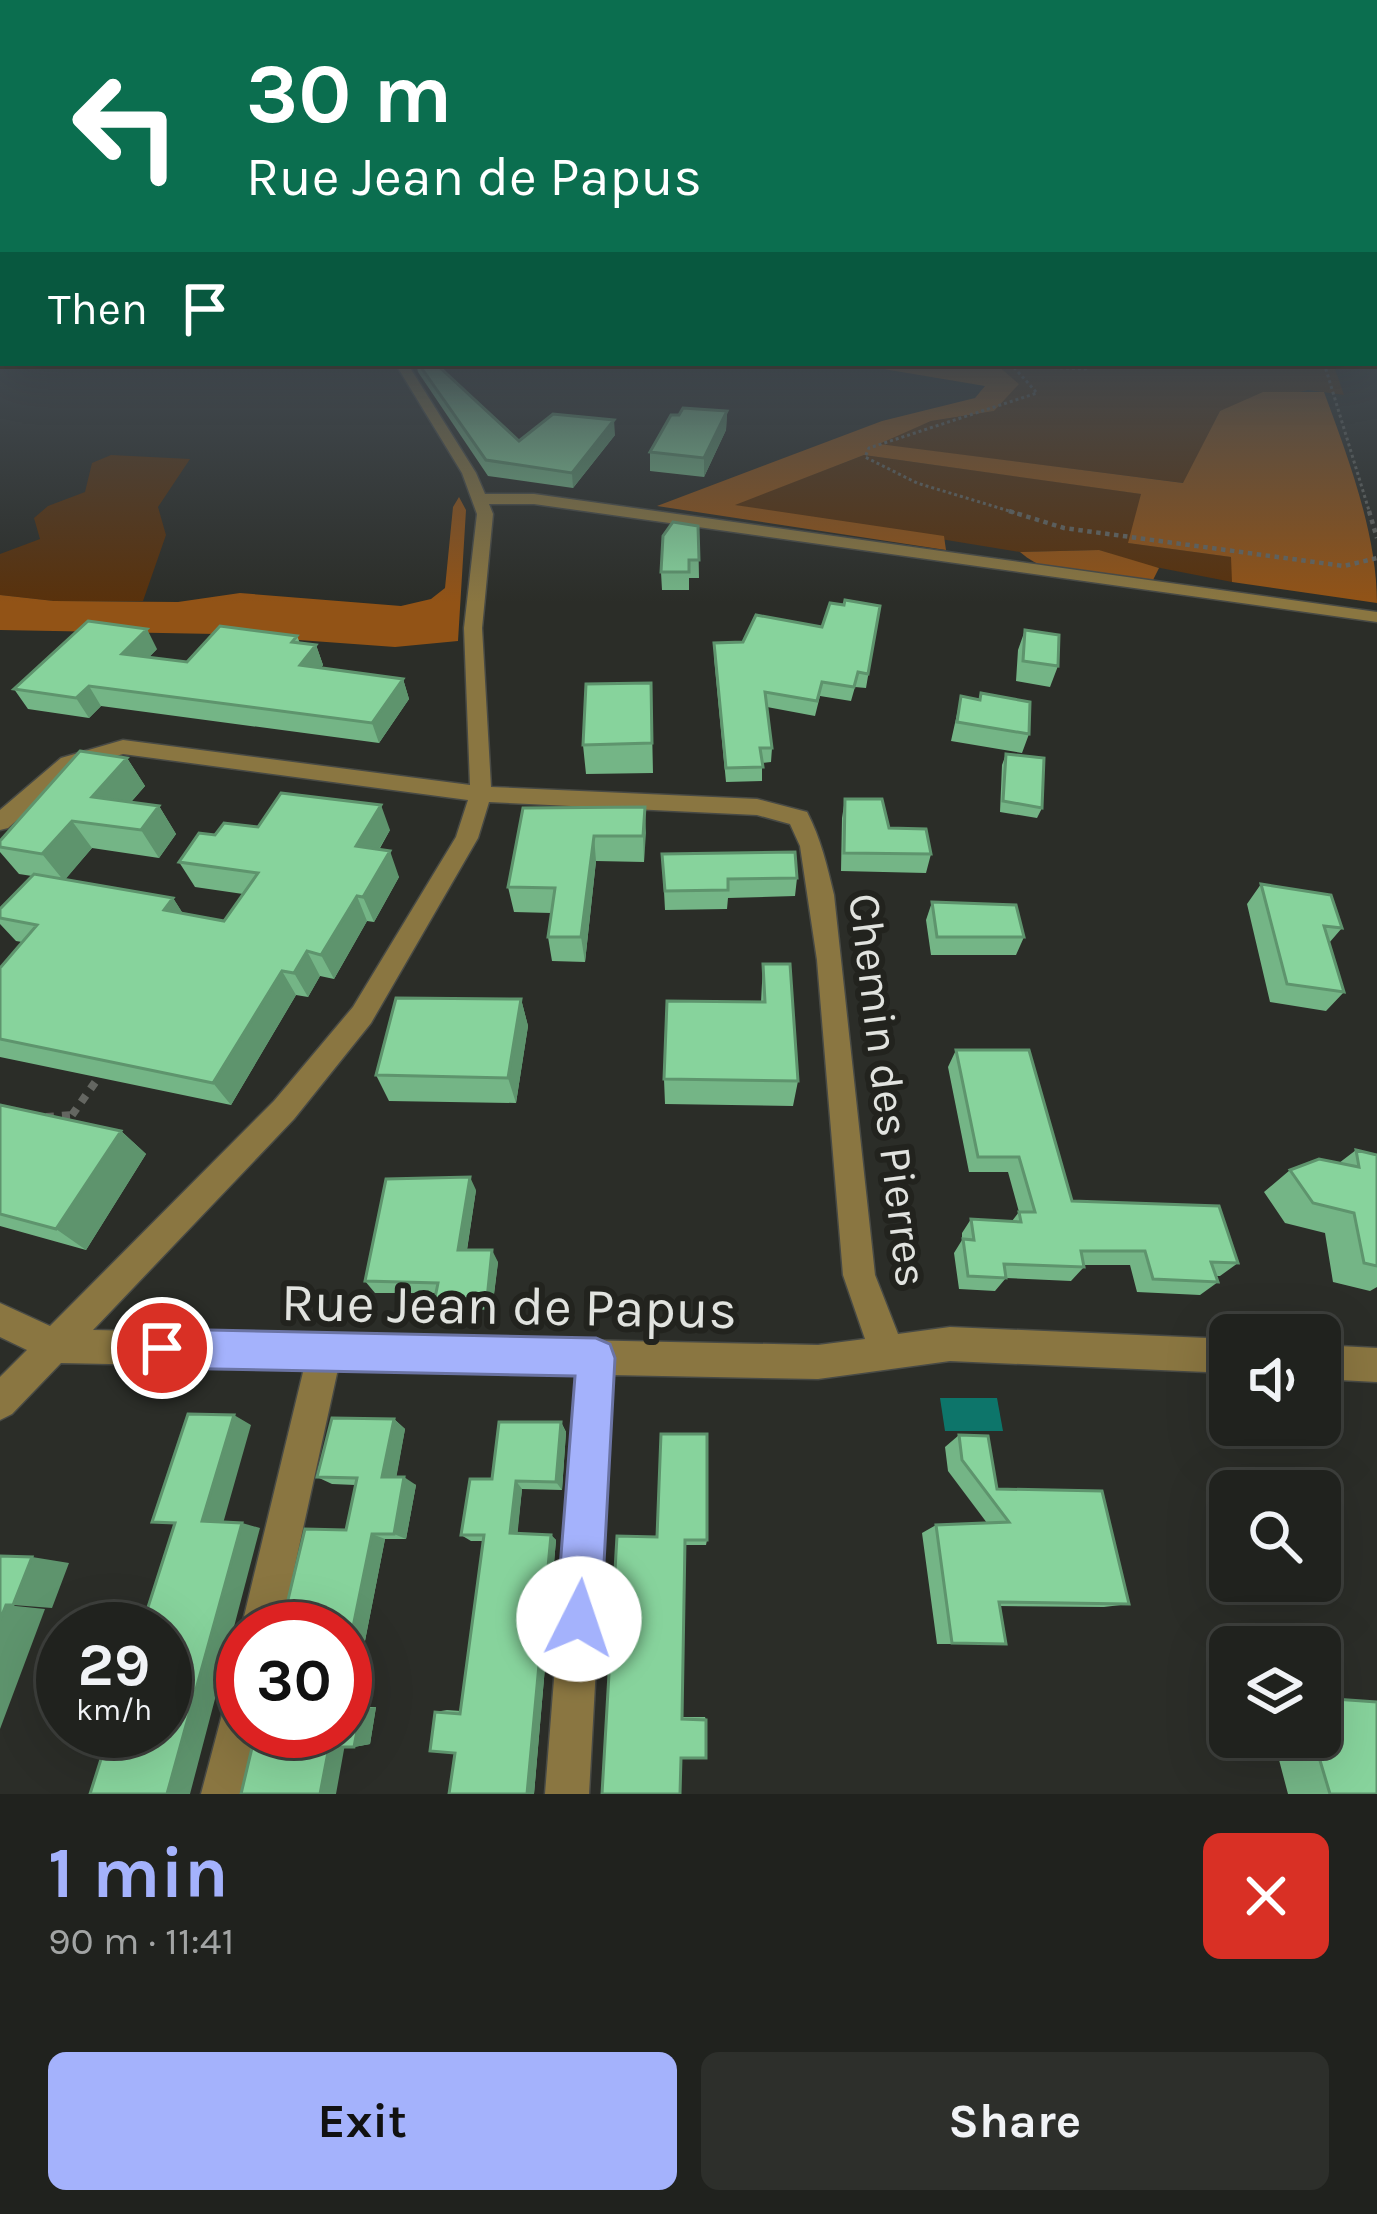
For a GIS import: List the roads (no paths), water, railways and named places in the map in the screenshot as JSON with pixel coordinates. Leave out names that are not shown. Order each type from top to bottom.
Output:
[{"type":"street","points":[[0,1402],[284,1110],[362,1015],[457,857],[481,794],[473,628],[485,534],[482,499],[444,436]]},
{"type":"street","points":[[482,499],[557,502],[1377,617]]},
{"type":"street","points":[[0,822],[68,763],[123,747],[481,794]]},
{"type":"street","name":"Chemin des Pierres","points":[[481,794],[757,807],[791,814],[807,827],[831,980],[860,1280],[889,1353],[950,1344],[1209,1355]]},
{"type":"street","points":[[0,1320],[55,1346]]},
{"type":"street","name":"Rue Jean de Papus","points":[[55,1346],[818,1362],[889,1353]]},
{"type":"street","points":[[267,1602],[325,1352]]},
{"type":"street","points":[[567,1794],[596,1358]]},
{"type":"street","points":[[1341,1363],[1377,1365]]},
{"type":"street","points":[[223,1794],[231,1758]]},
{"type":"water","points":[[940,1398],[997,1398],[1003,1431],[945,1431]]}]
